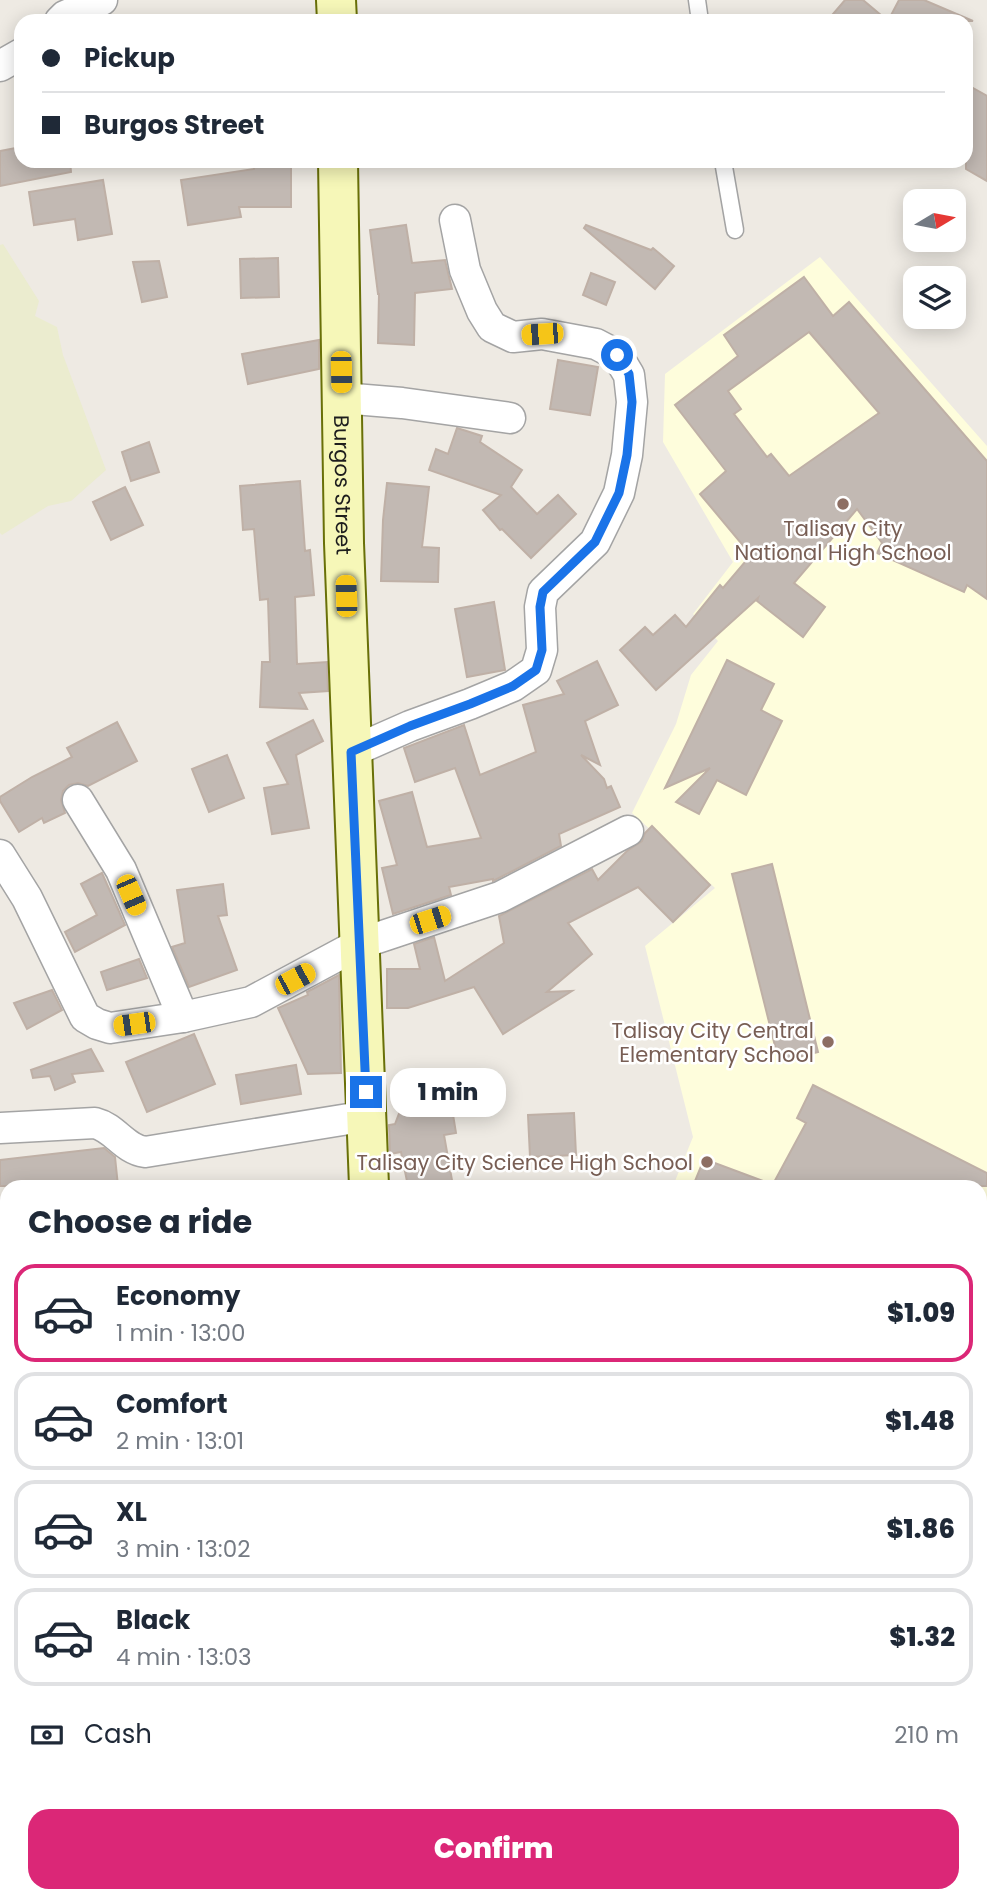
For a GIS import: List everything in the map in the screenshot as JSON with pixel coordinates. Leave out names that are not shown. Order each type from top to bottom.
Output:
[{"type":"street","points":[[70,14],[102,0]]},
{"type":"street","name":"Burgos Street","points":[[338,168],[344,543],[369,1180]]},
{"type":"street","points":[[351,752],[513,686],[536,670],[542,650],[540,607],[543,592],[595,542],[619,493],[627,455],[632,402],[629,374],[617,355],[596,344],[542,334],[513,337],[492,327],[482,311],[465,270],[455,220]]},
{"type":"street","points":[[342,398],[402,402],[510,418]]},
{"type":"street","points":[[78,800],[121,870],[183,1017]]},
{"type":"street","points":[[0,855],[27,898],[85,1017],[110,1028],[183,1017],[251,1002],[359,944],[500,897],[628,831]]},
{"type":"street","points":[[0,1128],[95,1123],[111,1130],[128,1147],[145,1152],[367,1116]]},
{"type":"lane","points":[[724,168],[735,230]]},
{"type":"shaded area","points":[[3,244],[39,301],[35,316],[57,327],[63,355],[106,470],[71,501],[48,506],[2,535],[0,245]]},
{"type":"shaded area","name":"Talisay City Central Elementary School","points":[[820,257],[987,446],[987,1180],[675,1180],[693,1137],[645,946],[715,888],[632,813],[676,724],[691,675],[718,641],[693,614],[733,562],[663,442],[665,374]]},
{"type":"building","points":[[845,0],[863,0],[880,14],[833,14]]},
{"type":"building","points":[[899,0],[924,0],[957,14],[892,14]]},
{"type":"building","points":[[973,88],[987,96],[987,181],[966,169],[973,168]]},
{"type":"building","points":[[14,148],[14,168],[71,168],[71,172],[0,186],[0,151]]},
{"type":"building","points":[[291,168],[291,207],[239,207],[241,217],[188,225],[181,180],[254,169]]},
{"type":"building","points":[[103,180],[112,234],[78,240],[75,219],[34,225],[29,192]]},
{"type":"building","points":[[406,225],[412,263],[445,260],[452,289],[415,293],[414,345],[378,343],[379,294],[370,230]]},
{"type":"building","points":[[586,225],[651,250],[653,248],[674,266],[655,289],[584,228]]},
{"type":"building","points":[[278,258],[279,297],[241,298],[240,259]]},
{"type":"building","points":[[159,261],[167,297],[142,302],[133,262]]},
{"type":"building","points":[[591,273],[615,282],[606,305],[583,295]]},
{"type":"building","name":"Talisay City National High School","points":[[804,277],[833,316],[849,302],[987,461],[987,599],[967,585],[964,592],[877,553],[882,543],[857,509],[794,583],[825,607],[803,637],[757,601],[758,598],[656,690],[620,650],[645,627],[653,635],[675,615],[686,627],[720,585],[723,588],[751,555],[700,494],[726,471],[675,405],[738,356],[724,335]],"holes":[[[809,332],[879,413],[789,476],[771,454],[767,457],[734,414],[741,409],[728,391]]]},
{"type":"building","points":[[319,340],[319,369],[248,384],[242,354]]},
{"type":"building","points":[[558,360],[598,367],[590,415],[550,409]]},
{"type":"building","points":[[457,428],[482,436],[480,442],[522,470],[511,487],[537,514],[558,495],[576,514],[531,558],[500,530],[483,510],[501,495],[429,470],[436,449],[448,454]]},
{"type":"building","points":[[149,442],[159,472],[131,481],[122,452]]},
{"type":"building","points":[[300,481],[305,551],[310,550],[314,595],[295,597],[297,664],[327,662],[328,691],[299,693],[307,709],[260,707],[262,662],[270,662],[268,599],[260,600],[254,529],[243,530],[240,486]]},
{"type":"building","points":[[387,483],[429,487],[422,547],[439,548],[438,582],[381,581]]},
{"type":"building","points":[[125,487],[143,525],[111,540],[93,502]]},
{"type":"building","points":[[494,602],[505,670],[467,677],[455,609]]},
{"type":"building","points":[[727,660],[774,684],[761,710],[782,721],[746,795],[717,780],[699,814],[676,802],[710,768],[665,788]]},
{"type":"building","points":[[597,661],[618,705],[585,721],[600,765],[581,755],[604,779],[607,788],[611,786],[620,807],[559,834],[561,846],[493,881],[449,887],[451,895],[393,914],[382,868],[397,865],[379,801],[412,792],[427,847],[481,838],[455,768],[415,782],[404,748],[464,725],[480,775],[536,752],[523,705],[564,694],[557,681]]},
{"type":"building","points":[[313,720],[323,741],[296,755],[309,828],[272,834],[264,788],[288,784],[267,743]]},
{"type":"building","points":[[117,722],[137,761],[88,786],[78,783],[69,785],[63,791],[61,800],[65,813],[44,823],[42,818],[19,832],[0,797],[72,757],[67,748]]},
{"type":"building","points":[[227,755],[244,798],[209,812],[192,769]]},
{"type":"building","points":[[652,826],[710,885],[673,922],[638,887],[568,923],[592,954],[547,992],[572,991],[503,1034],[474,987],[408,1008],[387,1008],[387,969],[420,969],[414,944],[434,937],[445,981],[504,943],[499,916],[592,869],[598,880],[627,851],[642,841]]},
{"type":"building","points":[[772,864],[818,1052],[779,1062],[732,874]]},
{"type":"building","points":[[102,873],[125,925],[75,952],[65,932],[97,915],[81,884]]},
{"type":"building","points":[[223,884],[227,915],[218,916],[237,970],[189,987],[172,947],[185,943],[177,890]]},
{"type":"building","points":[[139,959],[147,978],[107,990],[101,972]]},
{"type":"building","points":[[339,975],[341,1073],[308,1074],[278,1008],[308,995],[307,992]]},
{"type":"building","points":[[52,990],[62,1010],[27,1029],[14,1003]]},
{"type":"building","points":[[194,1034],[215,1084],[147,1112],[126,1062]]},
{"type":"building","points":[[91,1049],[103,1071],[72,1074],[75,1082],[55,1090],[50,1076],[33,1078],[31,1070]]},
{"type":"building","points":[[296,1065],[301,1094],[241,1104],[236,1075]]},
{"type":"building","points":[[448,1084],[456,1133],[444,1135],[452,1180],[407,1180],[401,1152],[390,1154],[389,1125],[395,1124],[405,1090]]},
{"type":"building","points":[[813,1085],[987,1173],[987,1180],[775,1180],[806,1123],[797,1118]]},
{"type":"building","points":[[574,1113],[576,1155],[530,1157],[528,1115]]},
{"type":"building","points":[[104,1148],[115,1157],[117,1180],[0,1180],[0,1160]]},
{"type":"building","points":[[704,1159],[760,1180],[695,1180]]},
{"type":"place","name":"Talisay City National High School","points":[[843,504]]},
{"type":"place","name":"Talisay City Central Elementary School","points":[[828,1042]]},
{"type":"place","name":"Talisay City Science High School","points":[[707,1162]]},
{"type":"route","points":[[366,1092],[351,752],[513,686],[536,670],[542,650],[540,607],[543,592],[595,542],[619,493],[627,455],[632,402],[629,374],[617,355]]}]
